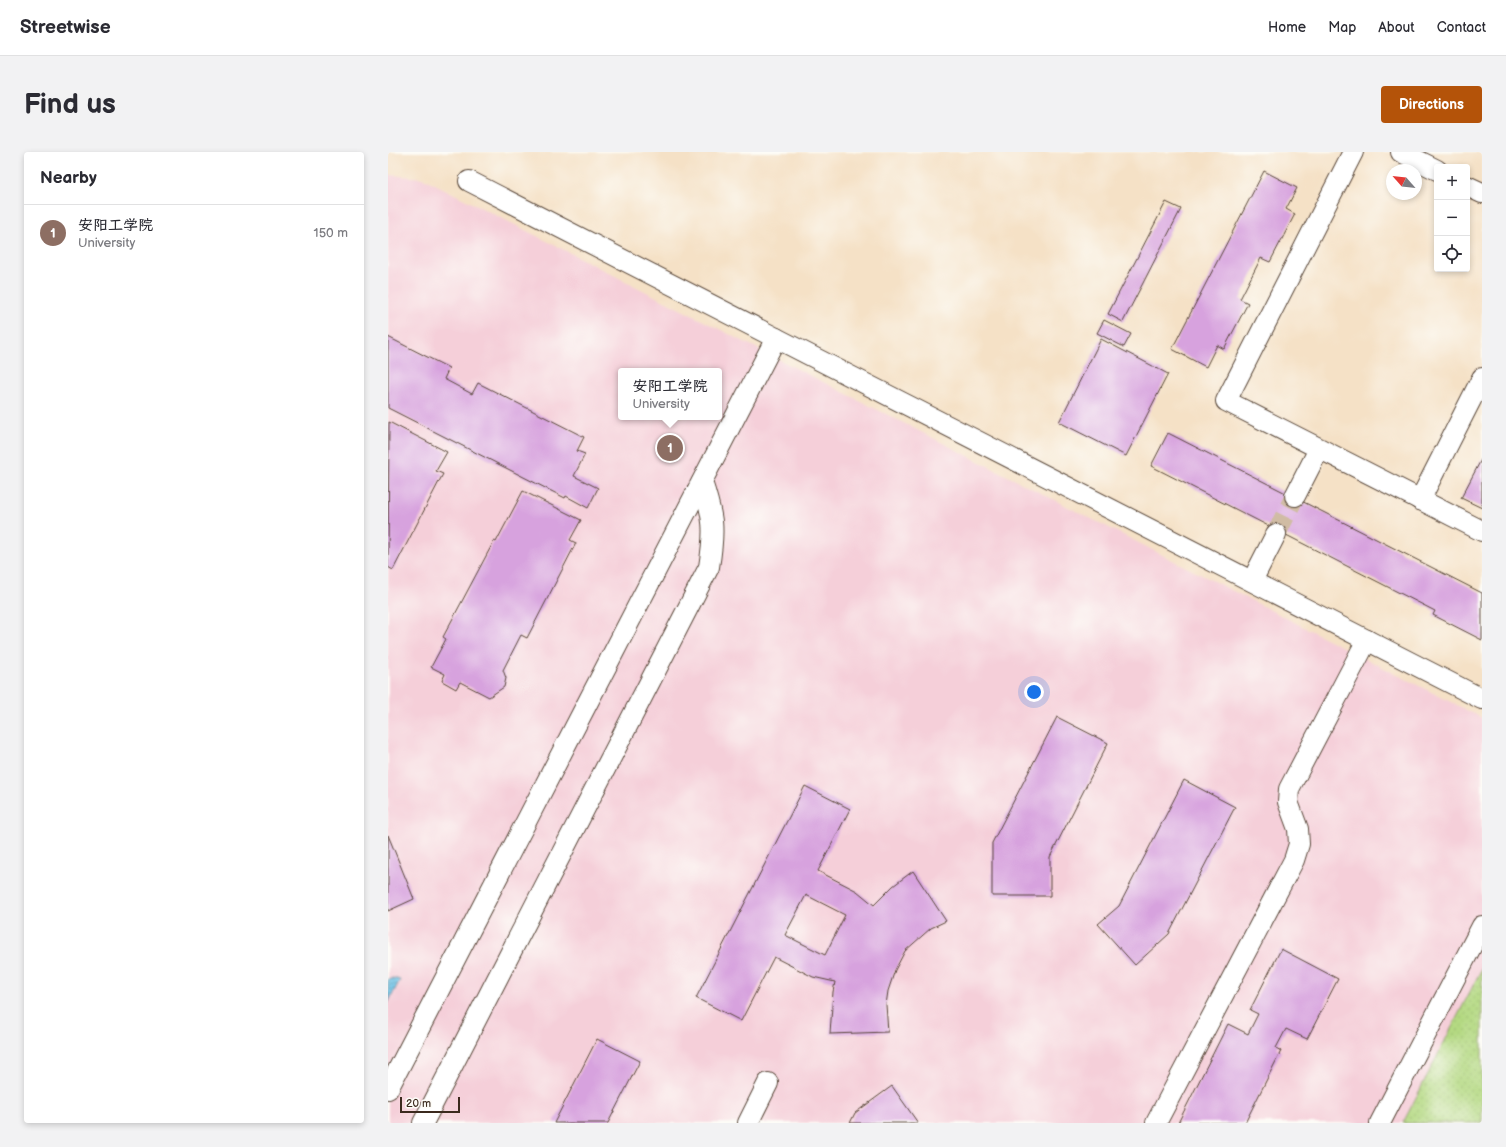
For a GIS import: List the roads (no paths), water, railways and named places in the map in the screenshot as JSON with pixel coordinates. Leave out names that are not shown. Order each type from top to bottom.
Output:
[{"type":"street","points":[[1353,152],[1226,401],[1482,531]]},
{"type":"street","points":[[1401,152],[1434,168]]},
{"type":"street","points":[[469,181],[1482,699]]},
{"type":"street","points":[[1470,187],[1482,193]]},
{"type":"street","points":[[388,1089],[776,338]]},
{"type":"street","points":[[1420,500],[1482,378]]},
{"type":"street","points":[[1295,496],[1319,449]]},
{"type":"street","points":[[423,1123],[709,567],[714,538],[712,512],[702,482]]},
{"type":"street","points":[[1252,581],[1276,534]]},
{"type":"street","points":[[1156,1123],[1294,860],[1299,844],[1298,829],[1288,802],[1289,789],[1367,640]]},
{"type":"street","points":[[1380,1123],[1482,926]]},
{"type":"street","points":[[748,1123],[768,1083]]},
{"type":"water","points":[[393,978],[400,980],[388,1003],[388,979]]},
{"type":"tunnel","points":[[1276,534],[1295,496]]},
{"type":"place","name":"安阳工学院","points":[[670,448]]}]
